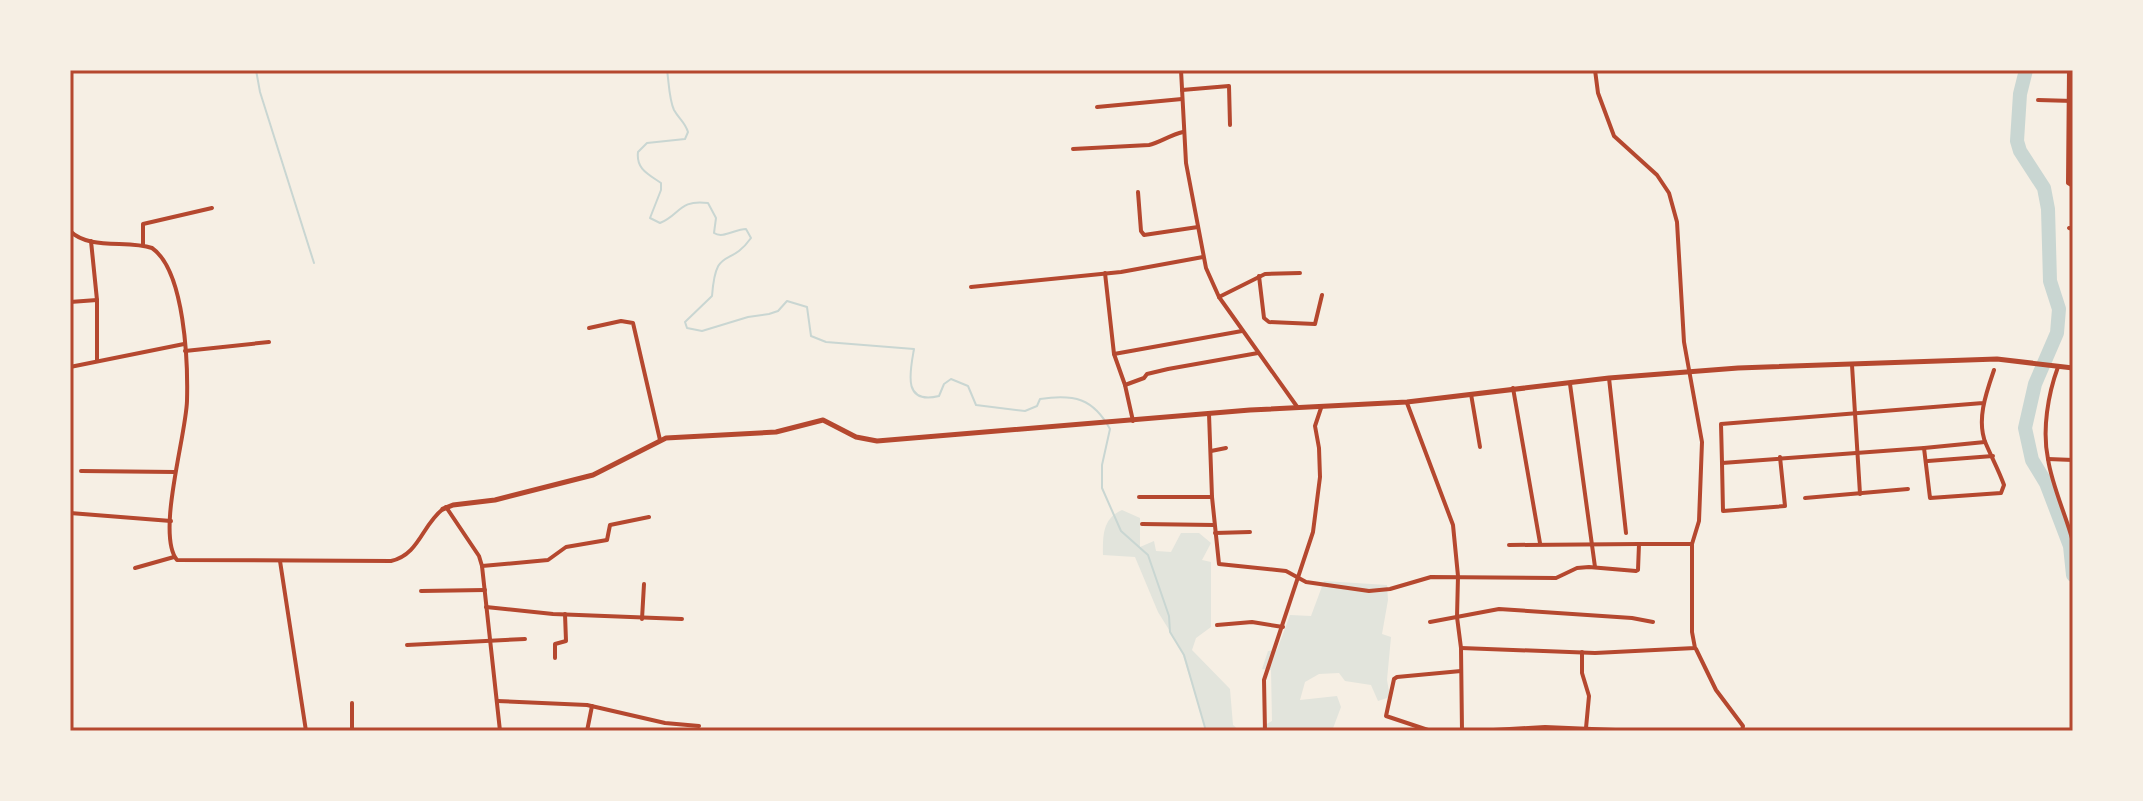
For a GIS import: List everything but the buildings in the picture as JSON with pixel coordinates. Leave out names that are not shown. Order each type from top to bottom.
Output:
[{"type":"street","points":[[1181,70],[1183,132],[1208,276],[1242,331],[1298,408]]},
{"type":"street","points":[[1595,70],[1598,93],[1614,136],[1657,175],[1669,193],[1677,222],[1688,371],[1702,442],[1699,521],[1692,544],[1694,648],[1716,690],[1739,718],[1742,731]]},
{"type":"street","points":[[2069,70],[2068,183],[2073,186]]},
{"type":"street","points":[[1182,90],[1229,86],[1230,125]]},
{"type":"street","points":[[1097,107],[1182,99]]},
{"type":"street","points":[[2038,100],[2070,101]]},
{"type":"street","points":[[1073,149],[1157,144],[1165,136],[1183,132]]},
{"type":"street","points":[[1138,192],[1141,231],[1144,235],[1198,227]]},
{"type":"street","points":[[143,245],[143,224],[212,208]]},
{"type":"street","points":[[70,231],[91,241],[143,245],[157,251],[180,303],[187,403],[175,472],[171,521],[174,557]]},
{"type":"street","points":[[91,241],[97,300],[97,361]]},
{"type":"street","points":[[971,287],[1105,273],[1204,257]]},
{"type":"street","points":[[1219,297],[1259,276],[1276,272],[1300,273]]},
{"type":"street","points":[[1105,273],[1114,354],[1133,421]]},
{"type":"street","points":[[1259,276],[1264,318],[1269,322],[1315,324],[1322,295]]},
{"type":"street","points":[[70,302],[97,300]]},
{"type":"street","points":[[589,328],[621,321],[633,323],[660,440]]},
{"type":"street","points":[[1114,354],[1242,331]]},
{"type":"street","points":[[185,351],[269,342]]},
{"type":"street","points":[[70,367],[184,344]]},
{"type":"street","points":[[1125,385],[1147,374],[1258,353]]},
{"type":"street","points":[[135,568],[174,557],[182,562],[383,562],[399,559],[410,553],[429,522],[444,508],[495,500],[593,475],[660,440],[776,432],[817,420],[856,437],[877,441],[1209,414],[1407,402],[1688,371],[1997,359],[2073,368]]},
{"type":"street","points":[[1852,364],[1860,494]]},
{"type":"street","points":[[2058,367],[2051,388],[2046,428],[2048,459],[2073,542]]},
{"type":"street","points":[[1924,448],[1930,498],[2001,493],[2004,485],[1985,442],[1983,403],[1994,370]]},
{"type":"street","points":[[1609,378],[1626,533]]},
{"type":"street","points":[[1570,384],[1595,567]]},
{"type":"street","points":[[1513,388],[1540,543]]},
{"type":"street","points":[[1471,394],[1480,447]]},
{"type":"street","points":[[1407,402],[1450,511],[1458,576],[1462,731]]},
{"type":"street","points":[[1780,457],[1785,508],[1723,511],[1721,424],[1983,403]]},
{"type":"street","points":[[1265,731],[1264,682],[1315,521],[1320,477],[1315,433],[1319,408]]},
{"type":"street","points":[[1209,414],[1212,497],[1219,564],[1286,571],[1306,582],[1369,591],[1390,589],[1431,577],[1556,578],[1577,568],[1595,567],[1637,571],[1639,544]]},
{"type":"street","points":[[1722,463],[1985,442]]},
{"type":"street","points":[[1211,451],[1226,448]]},
{"type":"street","points":[[1927,461],[1993,456]]},
{"type":"street","points":[[2048,459],[2073,460]]},
{"type":"street","points":[[81,471],[175,472]]},
{"type":"street","points":[[1805,498],[1908,489]]},
{"type":"street","points":[[1139,497],[1212,497]]},
{"type":"street","points":[[444,508],[479,556],[482,566],[500,731]]},
{"type":"street","points":[[2065,510],[2073,510]]},
{"type":"street","points":[[70,513],[171,521]]},
{"type":"street","points":[[482,566],[548,560],[572,545],[607,540],[610,525],[649,517]]},
{"type":"street","points":[[1142,524],[1214,525]]},
{"type":"street","points":[[1215,533],[1250,532]]},
{"type":"street","points":[[1509,545],[1692,544]]},
{"type":"street","points":[[280,561],[306,731]]},
{"type":"street","points":[[642,619],[644,584]]},
{"type":"street","points":[[421,591],[485,590]]},
{"type":"street","points":[[486,607],[642,619],[682,619]]},
{"type":"street","points":[[1430,622],[1499,609],[1653,622]]},
{"type":"street","points":[[555,658],[555,644],[566,641],[565,614]]},
{"type":"street","points":[[1217,625],[1252,622],[1283,627]]},
{"type":"street","points":[[407,645],[525,639]]},
{"type":"street","points":[[1461,648],[1582,652],[1694,648]]},
{"type":"street","points":[[1582,652],[1582,673],[1589,696],[1586,730]]},
{"type":"street","points":[[1431,731],[1386,716],[1394,679],[1461,671]]},
{"type":"street","points":[[497,701],[592,705],[665,723],[699,726]]},
{"type":"street","points":[[352,703],[352,731]]},
{"type":"street","points":[[587,731],[592,705]]},
{"type":"street","points":[[1477,731],[1545,727],[1639,731]]},
{"type":"shaded area","points":[[1122,510],[1140,518],[1140,547],[1154,541],[1156,551],[1171,552],[1181,533],[1199,533],[1211,543],[1202,560],[1211,562],[1211,627],[1196,638],[1192,650],[1230,689],[1233,725],[1240,731],[1206,731],[1181,649],[1158,612],[1135,557],[1103,555],[1107,523]]},
{"type":"shaded area","points":[[1324,581],[1387,585],[1388,600],[1382,634],[1391,637],[1387,680],[1390,697],[1378,701],[1371,685],[1345,681],[1339,673],[1319,674],[1305,682],[1300,700],[1337,696],[1341,707],[1332,731],[1254,731],[1272,721],[1271,670],[1262,669],[1268,651],[1277,650],[1290,615],[1311,616]]},
{"type":"waterway","points":[[256,70],[260,92],[314,263]]},
{"type":"waterway","points":[[667,70],[672,106],[688,132],[685,139],[647,143],[638,152],[641,167],[661,183],[650,218],[660,223],[685,205],[708,203],[716,218],[714,233],[721,235],[746,229],[751,238],[720,263],[712,296],[685,322],[687,328],[702,331],[769,314],[778,311],[787,301],[807,307],[811,336],[826,342],[914,349],[910,376],[914,391],[919,396],[939,396],[944,384],[951,379],[968,386],[976,405],[1025,411],[1037,406],[1040,399],[1063,397],[1081,400],[1097,411],[1110,429],[1102,465],[1102,488],[1121,531],[1148,555],[1169,616],[1170,632],[1184,655],[1206,731]]},
{"type":"waterway","points":[[2026,70],[2020,94],[2017,141],[2044,188],[2048,209],[2050,281],[2059,309],[2057,333],[2035,384],[2025,428],[2032,460],[2046,483],[2070,546],[2073,575]]}]
